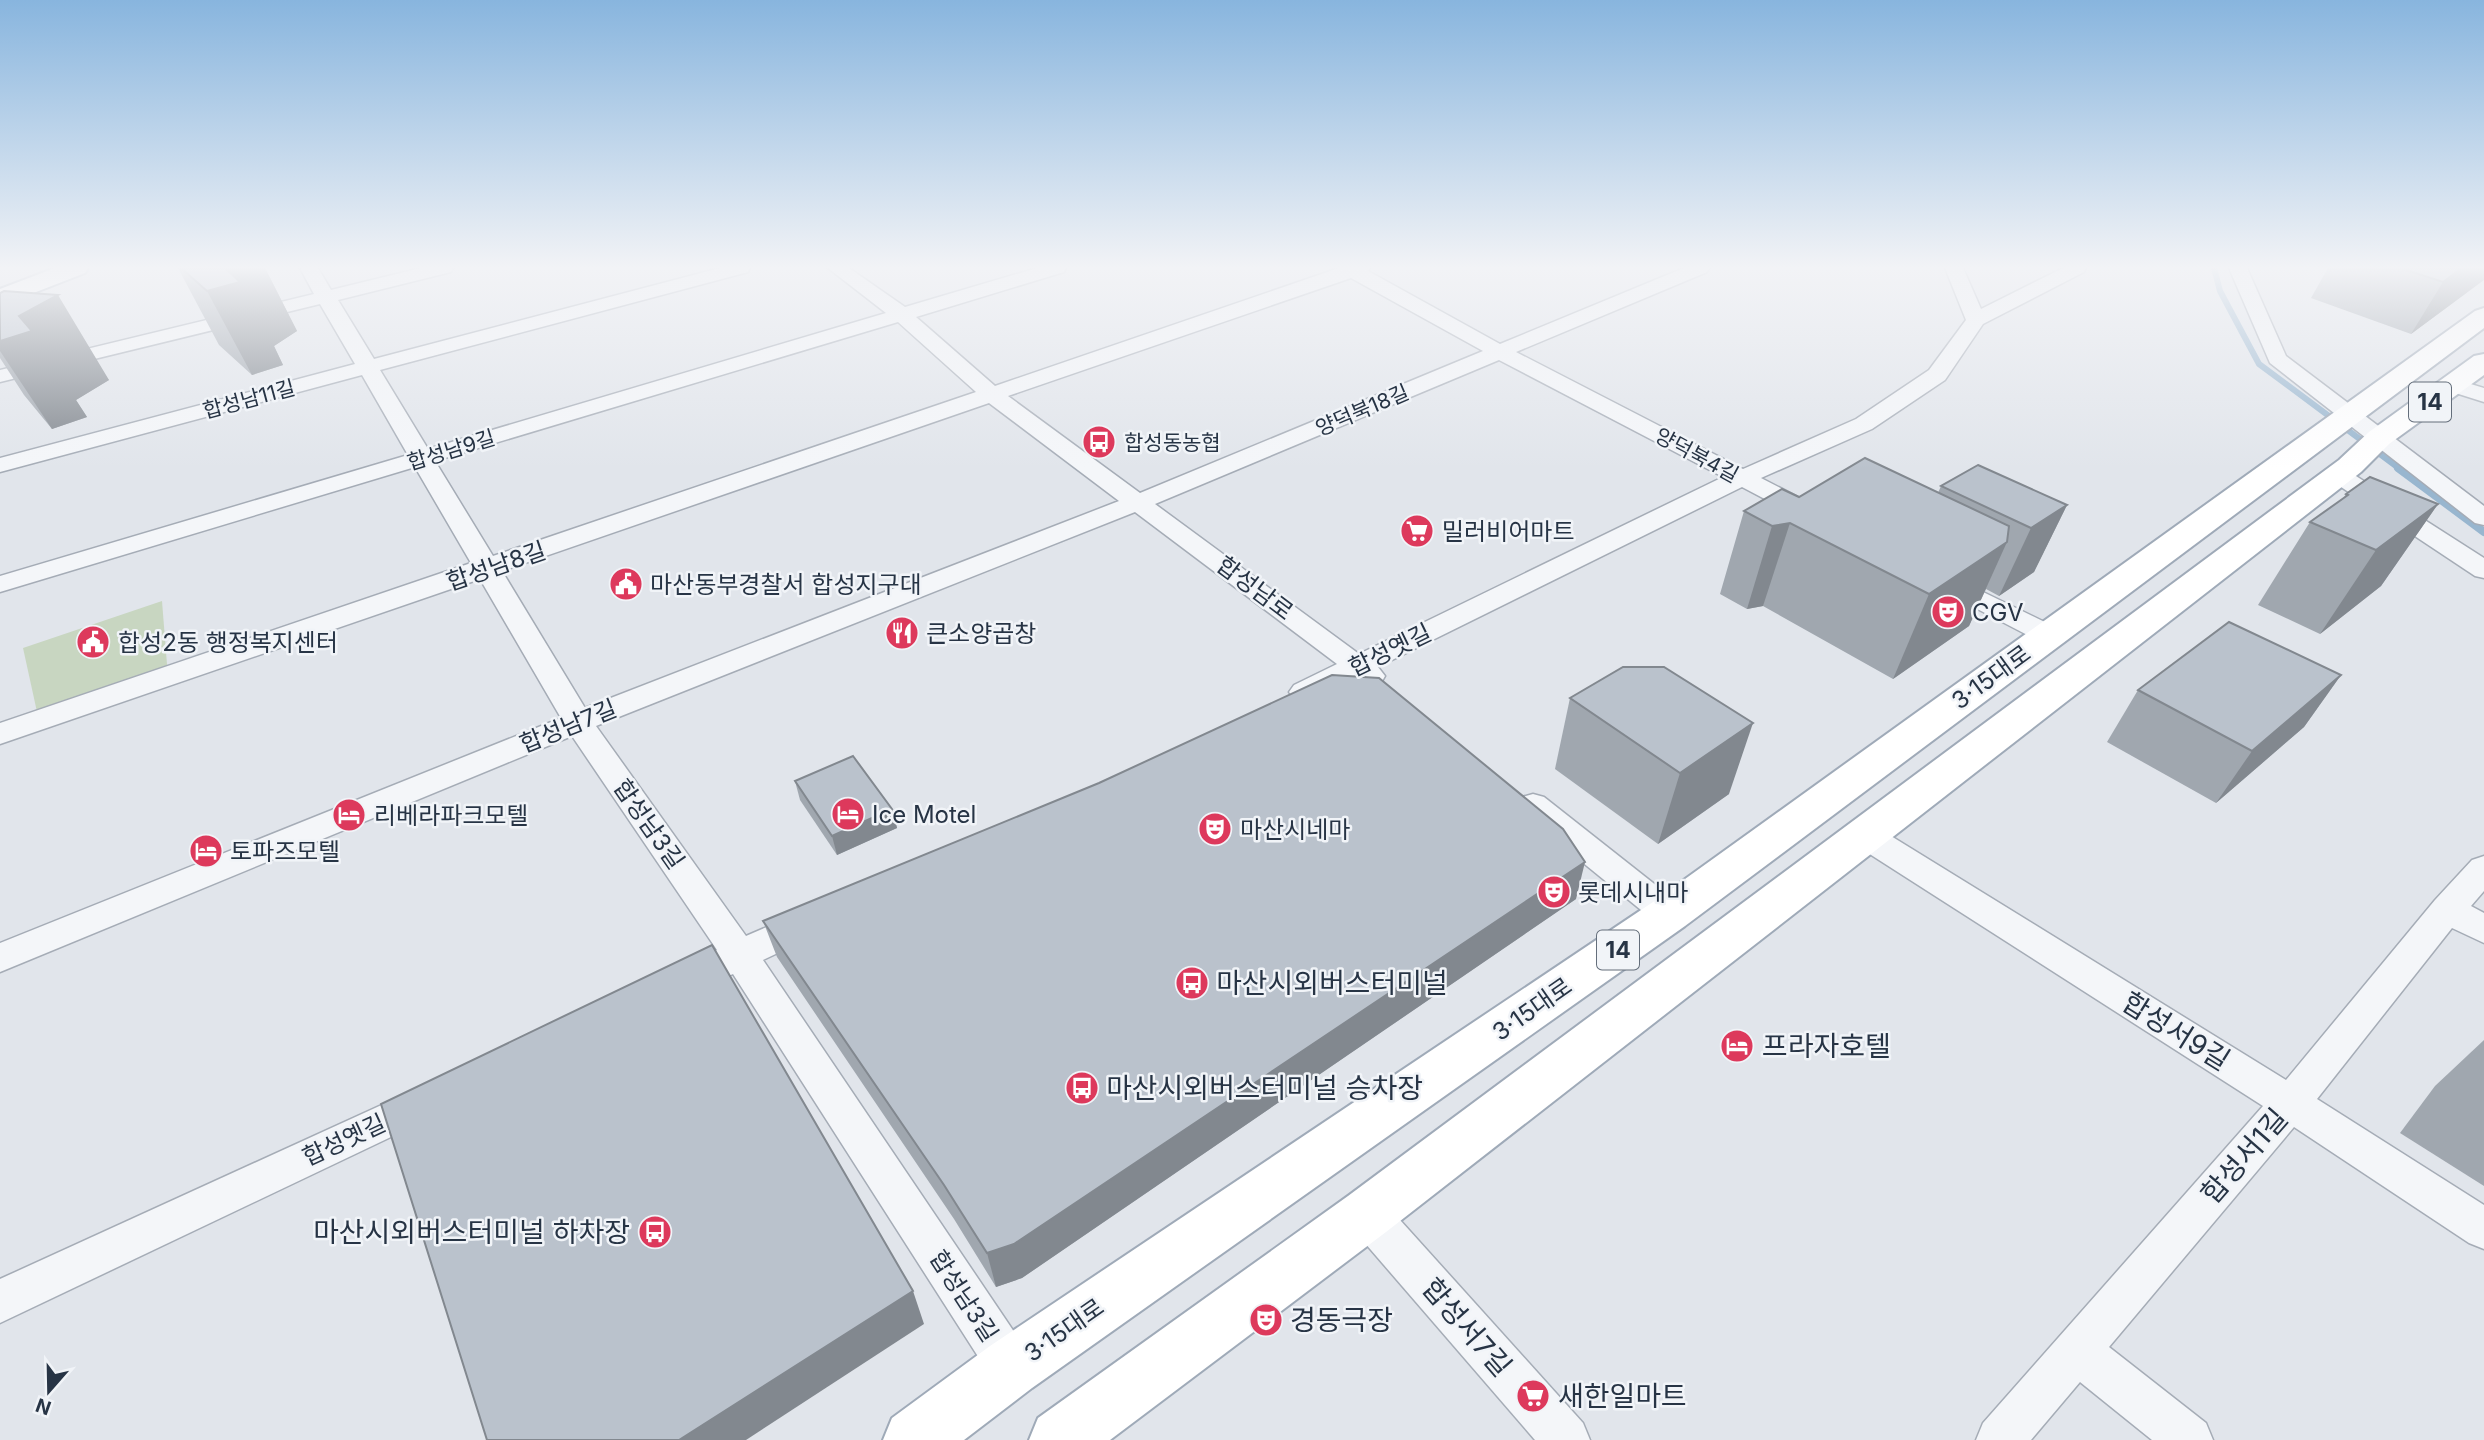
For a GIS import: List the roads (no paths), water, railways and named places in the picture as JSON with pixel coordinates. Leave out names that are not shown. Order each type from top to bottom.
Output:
[{"type":"main road","name":"3·15대로","points":[[1060,1440],[1367,1214],[1866,836],[2350,442],[2464,335]]},
{"type":"main road","name":"3·15대로","points":[[914,1440],[1011,1367],[1669,915],[2049,635],[2350,442],[2454,385],[2484,362]]},
{"type":"street","points":[[0,376],[166,335]]},
{"type":"street","name":"합성남3길","points":[[349,335],[579,722],[740,955],[1011,1367]]},
{"type":"street","name":"합성남11길","points":[[0,466],[490,335]]},
{"type":"street","name":"합성남9길","points":[[0,584],[830,335]]},
{"type":"street","name":"합성남로","points":[[925,335],[991,394],[1391,692]]},
{"type":"street","name":"합성남8길","points":[[0,734],[1162,335]]},
{"type":"street","name":"양덕북4길","points":[[1470,335],[1827,522]]},
{"type":"street","name":"양덕북18길","points":[[1139,502],[1540,335]]},
{"type":"street","name":"합성옛길","points":[[1283,701],[1741,478],[1875,417],[1937,375],[1965,335]]},
{"type":"street","points":[[2267,335],[2277,359],[2350,442],[2484,570]]},
{"type":"street","points":[[2454,385],[2484,395]]},
{"type":"street","points":[[2350,442],[2484,519]]},
{"type":"street","name":"합성남7길","points":[[0,958],[579,722],[1139,502]]},
{"type":"street","points":[[1926,572],[2049,635]]},
{"type":"street","points":[[1509,786],[1669,915]]},
{"type":"street","name":"합성서9길","points":[[1866,836],[2290,1102],[2484,1229]]},
{"type":"street","name":"합성서1길","points":[[2000,1440],[2290,1102],[2447,909],[2484,869]]},
{"type":"street","points":[[664,990],[841,908]]},
{"type":"street","points":[[2447,909],[2484,929]]},
{"type":"street","name":"합성옛길","points":[[0,1301],[451,1090]]},
{"type":"street","name":"합성서7길","points":[[1367,1214],[1566,1440]]},
{"type":"street","points":[[2077,1351],[2189,1440]]},
{"type":"waterway","points":[[2244,335],[2259,364],[2400,469]]},
{"type":"waterway","points":[[2398,468],[2484,532]]},
{"type":"place","name":"합성동농협","points":[[1099,442]]},
{"type":"place","name":"밀러비어마트","points":[[1417,531]]},
{"type":"place","name":"마산동부경찰서 합성지구대","points":[[626,584]]},
{"type":"place","name":"CGV","points":[[1948,612]]},
{"type":"place","name":"큰소양곱창","points":[[902,633]]},
{"type":"place","name":"합성2동 행정복지센터","points":[[93,642]]},
{"type":"place","name":"Ice Motel","points":[[848,814]]},
{"type":"place","name":"리베라파크모텔","points":[[349,815]]},
{"type":"place","name":"마산시네마","points":[[1215,829]]},
{"type":"place","name":"토파즈모텔","points":[[206,851]]},
{"type":"place","name":"롯데시내마","points":[[1554,892]]},
{"type":"place","name":"마산시외버스터미널","points":[[1192,983]]},
{"type":"place","name":"프라자호텔","points":[[1737,1046]]},
{"type":"place","name":"마산시외버스터미널 승차장","points":[[1082,1088]]},
{"type":"place","name":"마산시외버스터미널 하차장","points":[[655,1232]]},
{"type":"place","name":"경동극장","points":[[1266,1320]]},
{"type":"place","name":"새한일마트","points":[[1533,1396]]}]
